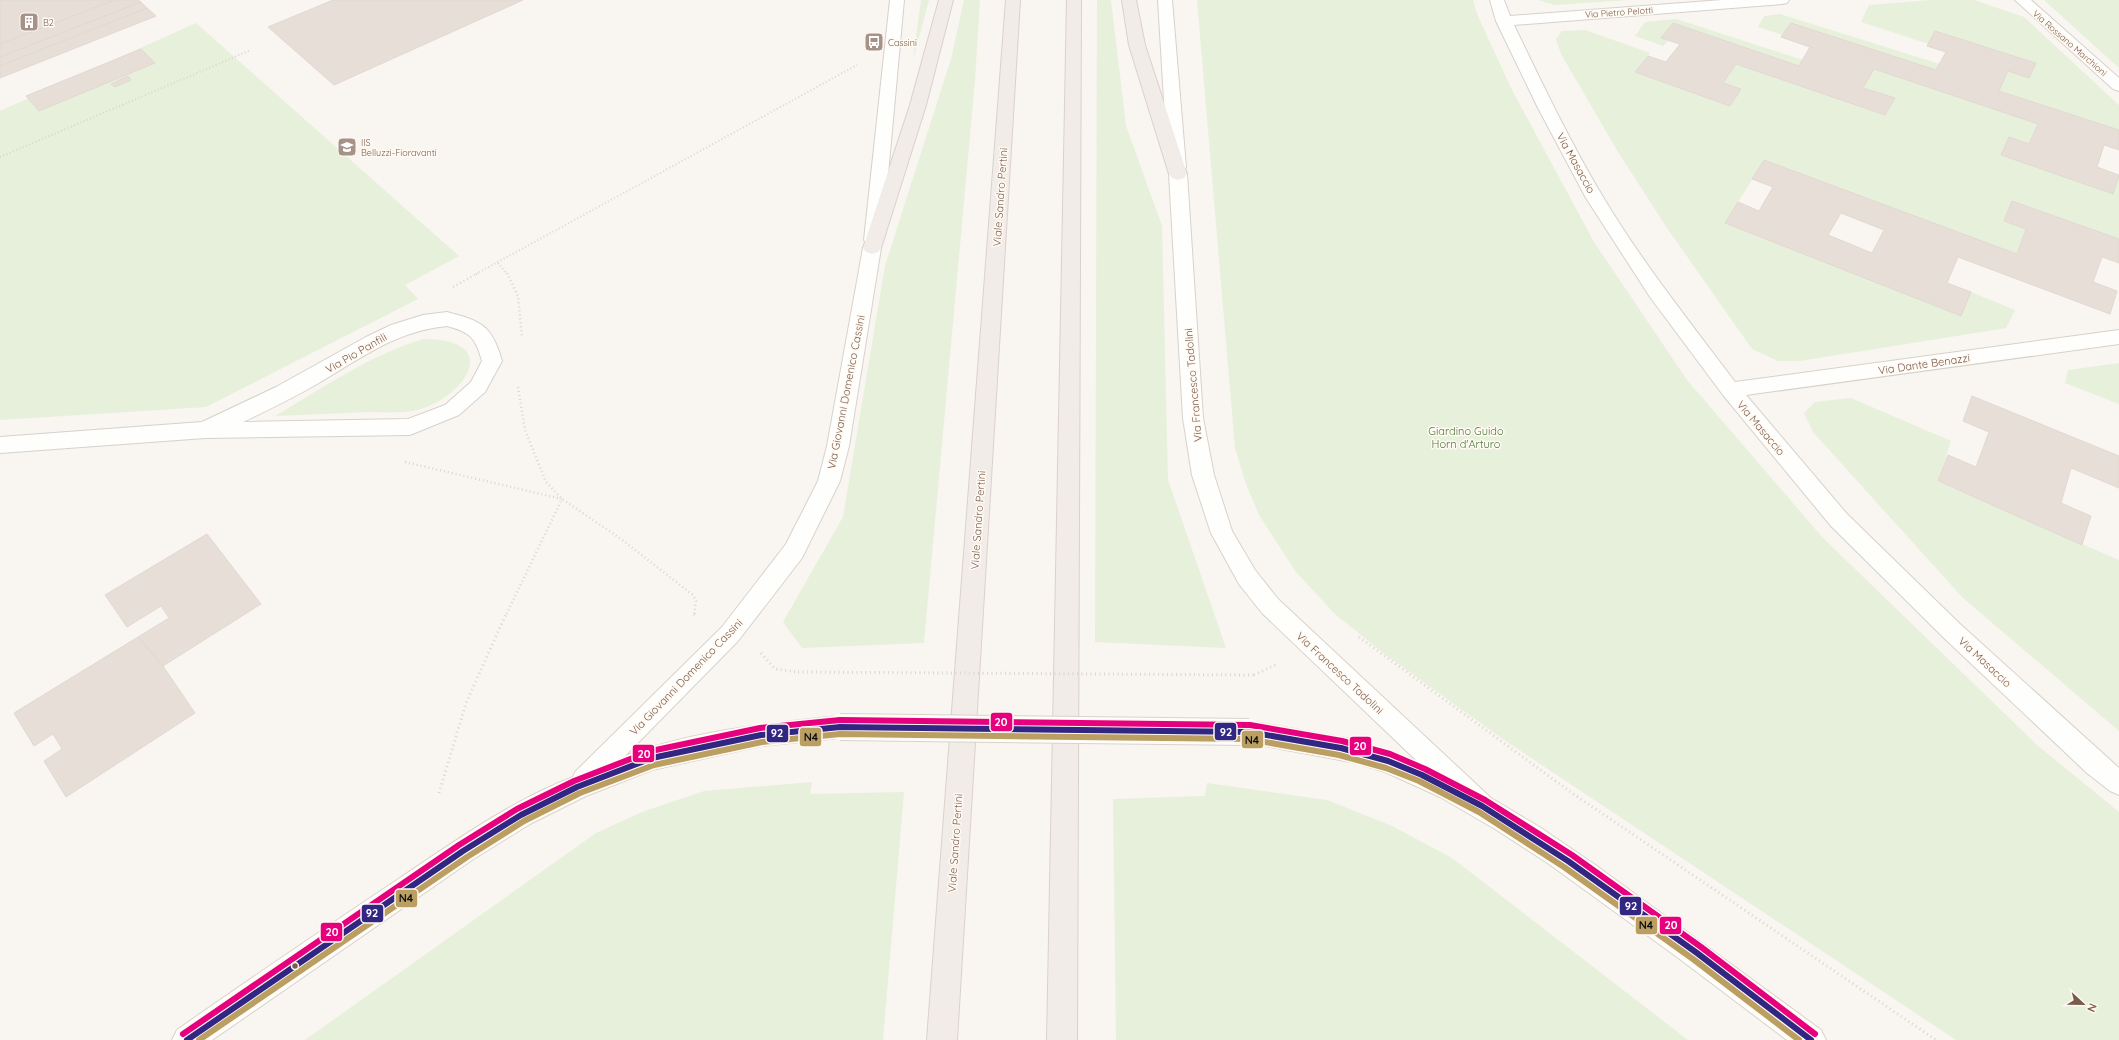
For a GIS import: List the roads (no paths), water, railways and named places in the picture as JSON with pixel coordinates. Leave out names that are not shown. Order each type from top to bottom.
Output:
[{"type":"highway","points":[[872,248],[918,105],[946,0]]},
{"type":"highway","name":"Viale Sandro Pertini","points":[[942,1040],[1013,0]]},
{"type":"highway","points":[[1062,1040],[1074,0]]},
{"type":"highway","points":[[1129,0],[1137,45],[1178,174]]},
{"type":"street","name":"Via Giovanni Domenico Cassini","points":[[577,787],[664,702],[730,634],[766,591],[794,551],[829,481],[838,446],[872,248],[891,47],[897,0]]},
{"type":"street","name":"Via Francesco Tadolini","points":[[1165,0],[1178,174],[1193,418],[1202,475],[1222,532],[1246,577],[1270,606],[1482,806]]},
{"type":"street","name":"Via Masaccio","points":[[1497,0],[1504,21],[1546,108],[1595,198],[1657,292],[1730,390],[1839,520],[1952,631],[2096,765],[2119,783]]},
{"type":"street","name":"Via Pietro Pelotti","points":[[1504,21],[1782,0]]},
{"type":"street","name":"Via Rossano Marchioni","points":[[2022,0],[2119,86]]},
{"type":"street","name":"Via Pio Panfili","points":[[0,445],[206,430],[410,427],[452,410],[478,387],[492,360],[487,341],[474,328],[446,318],[416,323],[380,338],[332,367],[267,402],[206,430]]},
{"type":"street","name":"Via Dante Benazzi","points":[[1730,390],[2119,337]]},
{"type":"street","points":[[187,1040],[294,965],[463,851],[521,815],[577,787],[652,758],[761,735],[840,728],[1249,732],[1341,748],[1388,761],[1422,775],[1482,806],[1581,870],[1697,953],[1811,1040]]},
{"type":"place","name":"B2","points":[[29,22]]},
{"type":"place","name":"Cassini","points":[[874,42]]},
{"type":"place","name":"IIS Belluzzi-Fioravanti","points":[[347,147]]},
{"type":"park label","name":"Giardino Guido Horn d'Arturo","points":[[1466,437]]}]
